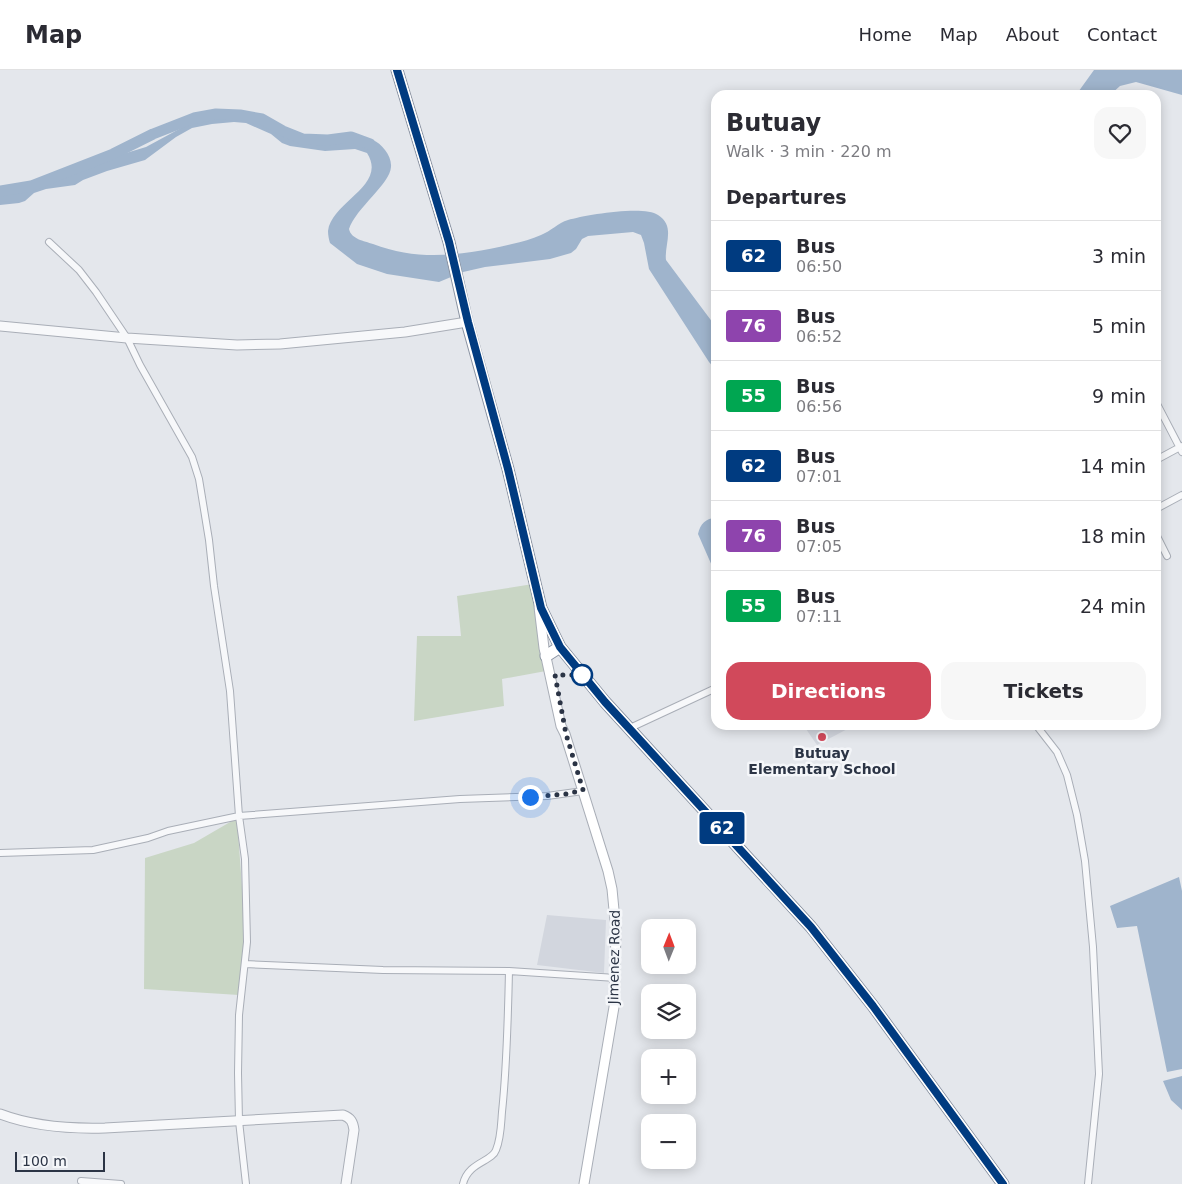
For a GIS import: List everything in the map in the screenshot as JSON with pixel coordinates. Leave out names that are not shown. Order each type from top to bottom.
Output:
[{"type":"highway","points":[[397,70],[449,242],[468,322],[508,469],[552,652],[630,728],[811,927],[873,1006],[1003,1184]]},
{"type":"main road","name":"Jimenez Road","points":[[538,595],[552,652],[566,734],[608,871],[612,889],[616,931],[614,1006],[584,1184]]},
{"type":"street","points":[[49,242],[79,270],[127,338],[140,365],[192,457],[199,479],[230,691],[248,918],[240,1015],[239,1121],[246,1184]]},
{"type":"street","points":[[0,326],[127,338],[237,345],[280,344],[405,332],[468,322]]},
{"type":"street","points":[[1161,414],[1181,448],[1161,458]]},
{"type":"street","points":[[1161,506],[1182,495]]},
{"type":"street","points":[[1161,543],[1168,556]]},
{"type":"street","points":[[630,728],[711,690]]},
{"type":"street","points":[[1041,730],[1057,752],[1067,775],[1077,814],[1085,861],[1093,947],[1098,1074],[1088,1184]]},
{"type":"street","points":[[0,853],[93,850],[239,816],[460,799],[548,796],[583,790]]},
{"type":"street","points":[[245,964],[364,969],[508,971],[616,978]]},
{"type":"street","points":[[464,1184],[465,1178],[472,1168],[494,1155],[496,1151],[505,1088],[508,971]]},
{"type":"street","points":[[0,1114],[40,1125],[70,1128],[239,1121],[337,1114],[349,1118],[353,1123],[354,1130],[346,1184]]},
{"type":"street","points":[[81,1181],[121,1184]]},
{"type":"shaded area","points":[[807,730],[846,730],[817,745]]},
{"type":"shaded area","points":[[547,915],[606,920],[604,973],[537,965]]},
{"type":"green space","points":[[533,584],[546,671],[502,679],[504,706],[414,721],[417,636],[461,636],[457,596]]},
{"type":"green space","points":[[237,818],[245,929],[239,995],[144,989],[145,858],[194,843]]},
{"type":"water","points":[[1094,70],[1182,70],[1182,95],[1136,82],[1120,86],[1116,90],[1080,90]]},
{"type":"water","points":[[222,116],[242,117],[261,122],[301,142],[366,138],[380,144],[390,159],[391,167],[389,174],[379,189],[358,213],[349,229],[352,235],[358,239],[390,250],[425,255],[459,254],[527,240],[545,233],[564,221],[576,218],[628,211],[651,212],[658,215],[667,225],[668,230],[666,260],[711,320],[711,364],[649,269],[641,235],[633,232],[588,236],[582,239],[571,253],[550,259],[485,267],[463,272],[439,282],[387,274],[357,264],[330,243],[328,231],[332,220],[365,184],[370,175],[372,165],[367,153],[355,149],[325,151],[290,146],[282,143],[271,134],[246,123],[212,124],[192,128],[176,137],[145,160],[107,171],[75,185],[46,189],[34,193],[25,201],[19,203],[0,205],[0,194],[49,182],[93,163],[146,147],[194,121]]},
{"type":"water","points":[[711,519],[711,564],[698,534],[700,527]]},
{"type":"water","points":[[1179,877],[1182,891],[1182,1069],[1167,1072],[1137,926],[1117,928],[1110,906]]},
{"type":"water","points":[[1182,1076],[1182,1110],[1171,1100],[1163,1081]]},
{"type":"waterway","points":[[0,191],[31,186],[113,154],[153,134],[194,118],[216,114],[240,115],[262,119],[283,131],[303,139],[328,140],[351,137],[370,144]]},
{"type":"bus line","name":"62","points":[[397,70],[449,242],[468,322],[508,469],[538,595],[544,617],[552,633],[578,671],[605,702],[811,927],[873,1006],[1003,1184]]},
{"type":"place","name":"Butuay Elementary School","points":[[822,737]]},
{"type":"route","points":[[530,797],[566,794],[583,790],[566,734],[555,675],[582,675]]}]
